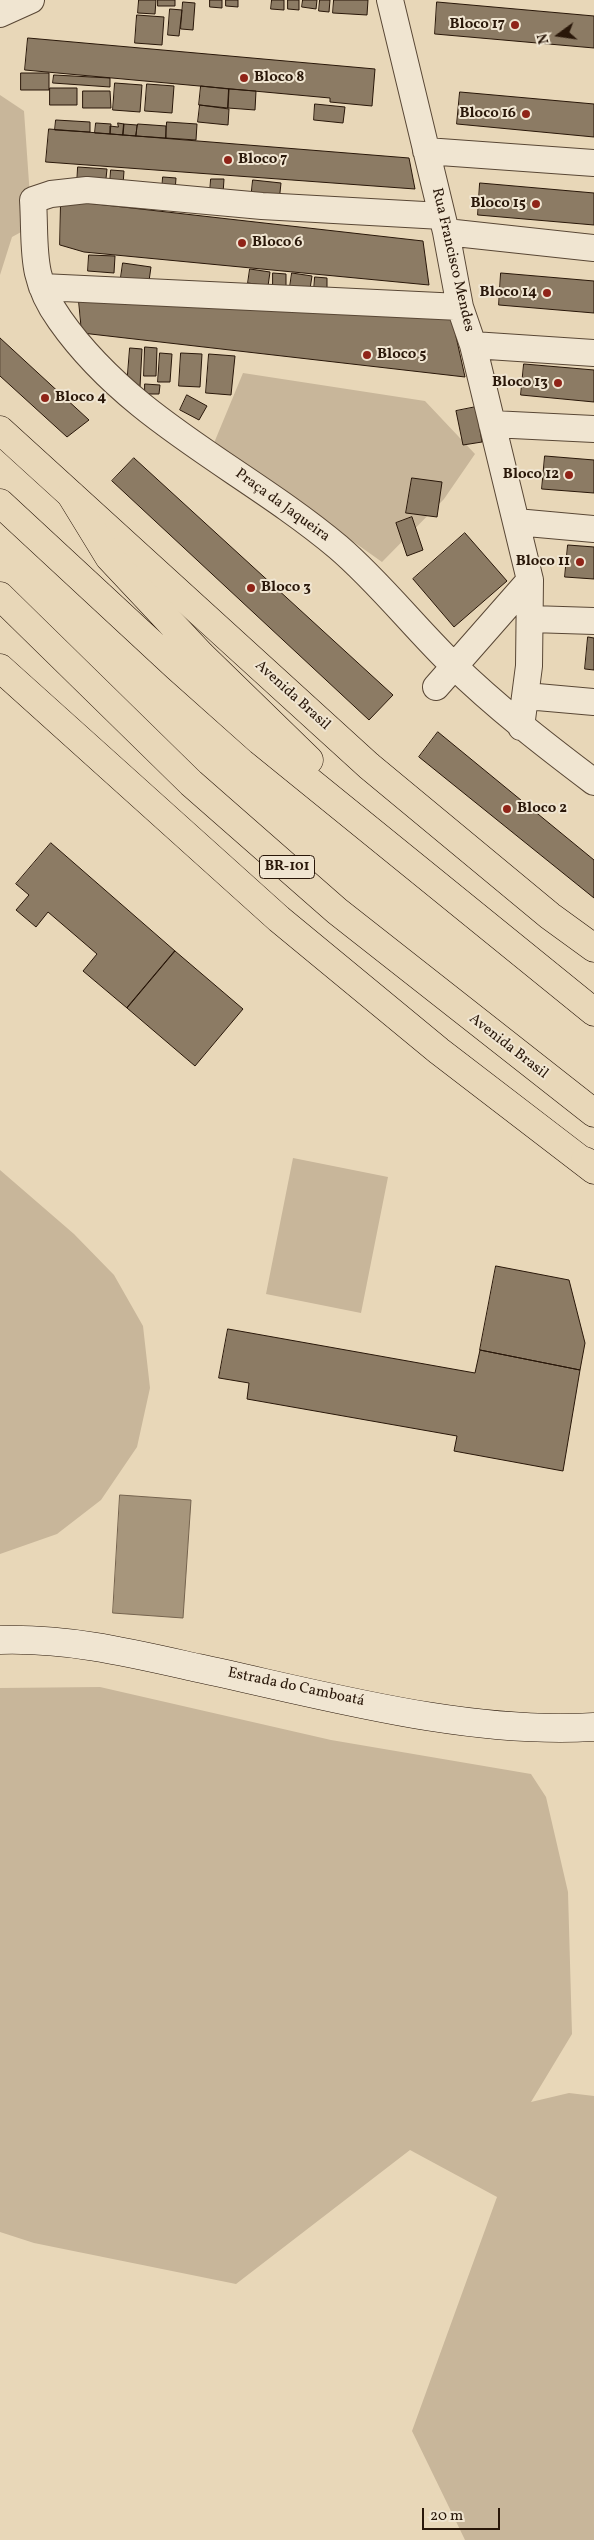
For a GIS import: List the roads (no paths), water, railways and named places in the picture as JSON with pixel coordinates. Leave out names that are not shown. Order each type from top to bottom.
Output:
[{"type":"main road","name":"Avenida Brasil","points":[[0,430],[369,766],[550,916],[594,948]]},
{"type":"main road","points":[[71,495],[109,557],[163,616],[428,877]]},
{"type":"main road","points":[[0,503],[253,734],[594,1012]]},
{"type":"main road","name":"Avenida Brasil","points":[[0,596],[191,783],[337,911],[594,1113]]},
{"type":"main road","points":[[0,668],[294,932],[439,1051],[591,1166]]},
{"type":"main road","name":"Estrada do Camboatá","points":[[0,1640],[42,1640],[103,1647],[435,1716],[528,1727],[594,1727]]},
{"type":"street","points":[[0,14],[31,0]]},
{"type":"street","name":"Rua Francisco Mendes","points":[[390,0],[444,224],[460,307],[473,345],[530,580],[531,619],[526,696],[521,727]]},
{"type":"street","points":[[426,151],[594,163]]},
{"type":"street","name":"Praça da Jaqueira","points":[[444,224],[87,190],[51,194],[33,200],[33,257],[42,287],[59,320],[106,376],[142,408],[297,514],[339,548],[374,581],[454,666],[521,727],[594,782]]},
{"type":"street","points":[[444,224],[594,248]]},
{"type":"street","points":[[42,287],[460,307]]},
{"type":"street","points":[[473,345],[594,353]]},
{"type":"street","points":[[492,424],[594,429]]},
{"type":"street","points":[[516,522],[594,528]]},
{"type":"street","points":[[436,687],[530,580]]},
{"type":"street","points":[[531,619],[594,621]]},
{"type":"street","points":[[526,696],[594,702]]},
{"type":"place","name":"Bloco 17","points":[[515,25]]},
{"type":"place","name":"Bloco 8","points":[[244,78]]},
{"type":"place","name":"Bloco 16","points":[[526,114]]},
{"type":"place","name":"Bloco 7","points":[[228,160]]},
{"type":"place","name":"Bloco 15","points":[[536,204]]},
{"type":"place","name":"Bloco 6","points":[[242,243]]},
{"type":"place","name":"Bloco 14","points":[[547,293]]},
{"type":"place","name":"Bloco 5","points":[[367,355]]},
{"type":"place","name":"Bloco 13","points":[[558,383]]},
{"type":"place","name":"Bloco 4","points":[[45,398]]},
{"type":"place","name":"Bloco 12","points":[[569,475]]},
{"type":"place","name":"Bloco 11","points":[[580,562]]},
{"type":"place","name":"Bloco 3","points":[[251,588]]},
{"type":"place","name":"Bloco 2","points":[[507,809]]}]
